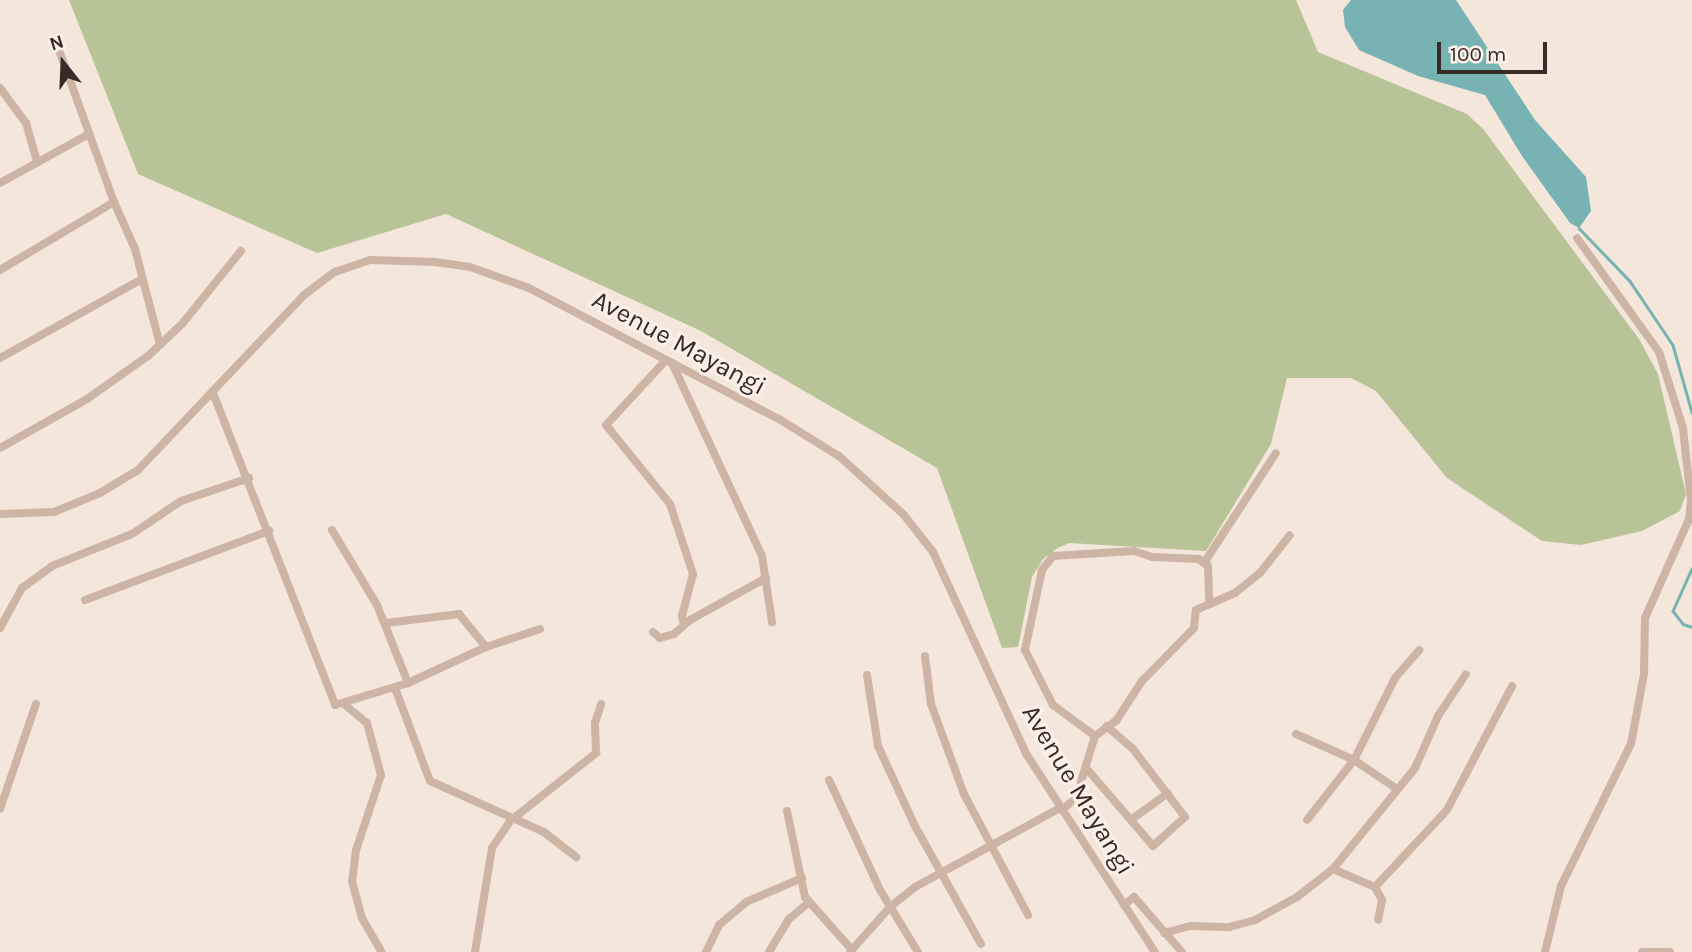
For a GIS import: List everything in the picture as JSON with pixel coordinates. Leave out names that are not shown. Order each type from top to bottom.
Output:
[{"type":"street","points":[[60,53],[114,202],[135,249],[160,345]]},
{"type":"street","points":[[1,90],[26,123],[37,161]]},
{"type":"street","points":[[0,183],[89,134]]},
{"type":"street","points":[[0,270],[114,202]]},
{"type":"street","points":[[1545,952],[1561,886],[1631,744],[1644,674],[1645,618],[1689,519],[1691,501],[1683,428],[1659,352],[1577,238]]},
{"type":"street","points":[[0,448],[106,386],[160,345],[241,251]]},
{"type":"street","name":"Avenue Mayangi","points":[[0,514],[54,512],[117,485],[156,455],[316,284],[335,272],[370,260],[470,267],[529,288],[779,419],[838,456],[917,530],[978,646],[1012,726],[1061,809],[1155,952]]},
{"type":"street","points":[[0,358],[142,279]]},
{"type":"street","points":[[684,624],[682,616],[693,574],[670,504],[606,425],[669,362],[762,555],[772,622]]},
{"type":"street","points":[[213,393],[249,478],[333,703],[344,704],[395,688],[486,647],[540,629]]},
{"type":"street","points":[[1209,604],[1204,563],[1276,453]]},
{"type":"street","points":[[0,628],[22,588],[52,566],[132,534],[181,502],[249,478]]},
{"type":"street","points":[[332,530],[386,624],[408,683]]},
{"type":"street","points":[[86,600],[268,531]]},
{"type":"street","points":[[788,811],[808,903],[851,951],[891,906],[941,871],[1073,802],[1087,769],[1095,736],[1135,696],[1142,681],[1194,628],[1196,610],[1235,593],[1261,573],[1290,535]]},
{"type":"street","points":[[1095,736],[1053,705],[1025,650],[1042,570],[1053,556],[1134,551],[1204,563]]},
{"type":"street","points":[[653,632],[661,638],[766,578]]},
{"type":"street","points":[[386,624],[459,614],[486,647]]},
{"type":"street","points":[[1307,820],[1354,760],[1395,678],[1419,650]]},
{"type":"street","points":[[925,656],[929,698],[964,794],[1028,915]]},
{"type":"street","points":[[1164,933],[1191,926],[1245,923],[1288,903],[1333,869],[1415,768],[1438,716],[1466,674]]},
{"type":"street","points":[[867,675],[876,743],[981,944]]},
{"type":"street","points":[[1375,887],[1447,810],[1512,686]]},
{"type":"street","points":[[395,688],[425,775],[439,787],[510,821],[544,832],[576,857]]},
{"type":"street","points":[[0,809],[36,704]]},
{"type":"street","points":[[344,704],[368,723],[381,775],[356,849],[352,881],[362,918],[382,952]]},
{"type":"street","points":[[475,952],[492,848],[510,821],[596,753],[595,723],[601,704]]},
{"type":"street","points":[[1087,769],[1153,846],[1185,817],[1133,749],[1107,726]]},
{"type":"street","points":[[1296,733],[1354,760],[1396,789]]},
{"type":"street","points":[[0,775],[10,778]]},
{"type":"street","points":[[829,780],[846,823],[918,952]]},
{"type":"street","points":[[1132,819],[1168,793]]},
{"type":"street","points":[[1333,869],[1375,887],[1382,900],[1378,920]]},
{"type":"street","points":[[706,952],[719,925],[746,902],[802,878]]},
{"type":"street","points":[[1124,905],[1134,897],[1182,952]]},
{"type":"street","points":[[769,952],[789,919],[808,903]]},
{"type":"street","points":[[1642,952],[1670,952]]},
{"type":"green space","points":[[69,0],[1296,0],[1318,52],[1467,114],[1484,130],[1639,339],[1658,374],[1686,494],[1680,511],[1642,531],[1581,545],[1542,541],[1447,478],[1376,391],[1351,378],[1287,378],[1271,444],[1206,551],[1069,543],[1056,549],[1043,559],[1032,577],[1018,647],[1002,648],[937,468],[701,331],[446,214],[317,253],[138,174]]},
{"type":"water","points":[[1351,0],[1456,0],[1535,120],[1586,177],[1591,211],[1579,228],[1570,223],[1522,156],[1485,95],[1418,76],[1359,50],[1345,27],[1343,10]]},
{"type":"waterway","points":[[1579,228],[1630,281],[1673,345],[1692,412]]},
{"type":"waterway","points":[[1692,569],[1673,611],[1683,624],[1692,627]]}]
